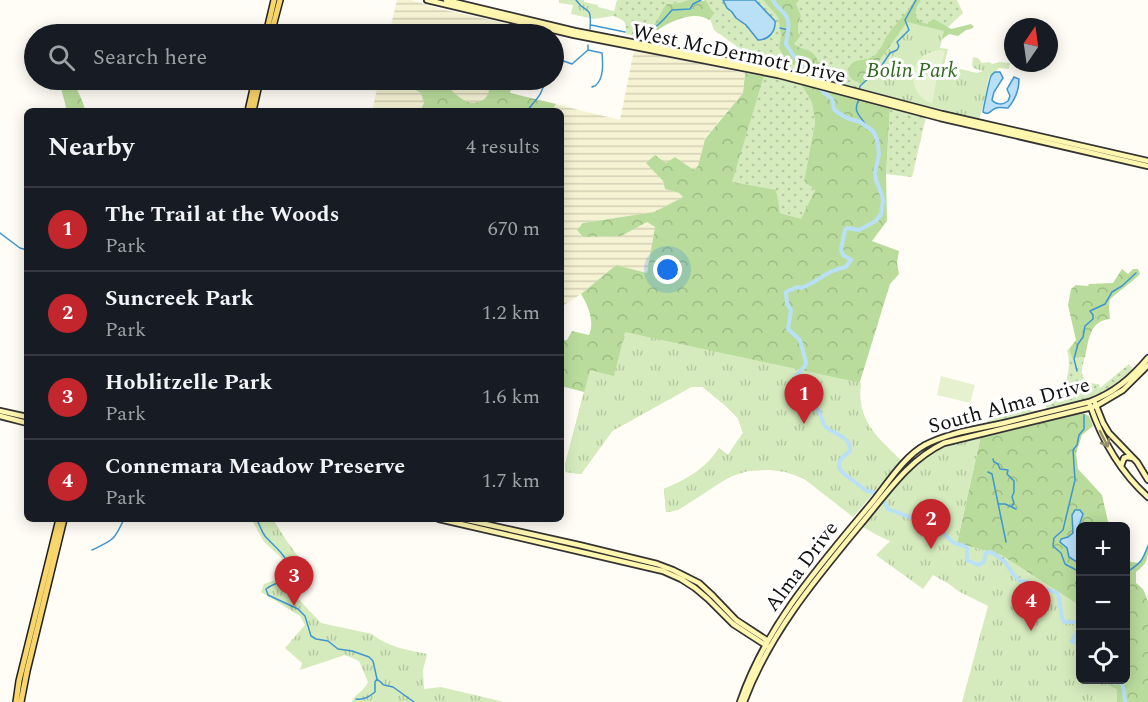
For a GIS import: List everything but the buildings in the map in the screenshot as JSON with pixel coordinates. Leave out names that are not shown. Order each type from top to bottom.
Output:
[{"type":"main road","points":[[268,24],[274,0]]},
{"type":"main road","points":[[273,24],[279,0]]},
{"type":"main road","name":"West McDermott Drive","points":[[427,0],[535,24]]},
{"type":"main road","name":"West McDermott Drive","points":[[446,0],[539,24]]},
{"type":"main road","name":"West McDermott Drive","points":[[564,30],[769,68],[830,87],[1148,166]]},
{"type":"main road","points":[[249,108],[253,90]]},
{"type":"main road","points":[[254,108],[258,90]]},
{"type":"main road","name":"West McDermott Drive","points":[[1058,143],[1148,161]]},
{"type":"main road","name":"South Alma Drive","points":[[1093,404],[1119,387],[1148,358]]},
{"type":"main road","name":"South Alma Drive","points":[[908,463],[920,448],[948,435],[1093,404],[1123,390],[1148,365]]},
{"type":"main road","points":[[1093,404],[1109,433],[1133,458],[1148,480]]},
{"type":"main road","points":[[1093,404],[1106,444],[1121,468],[1148,496]]},
{"type":"main road","points":[[0,411],[24,416]]},
{"type":"main road","points":[[0,416],[24,422]]},
{"type":"main road","points":[[1121,468],[1124,458],[1133,458]]},
{"type":"main road","name":"Alma Drive","points":[[742,702],[768,644],[790,608],[908,463]]},
{"type":"main road","points":[[16,702],[19,681],[60,522]]},
{"type":"main road","points":[[21,702],[60,522]]},
{"type":"main road","points":[[452,522],[663,572],[681,579],[700,592],[734,622],[768,644]]},
{"type":"main road","points":[[476,522],[657,564],[673,570],[699,583],[734,622]]},
{"type":"shaded area","points":[[397,0],[411,0],[507,24],[391,24]]},
{"type":"shaded area","points":[[634,50],[745,73],[743,93],[705,138],[698,166],[694,170],[675,157],[663,181],[665,189],[679,193],[683,197],[654,212],[583,223],[577,230],[583,237],[620,236],[647,222],[655,227],[647,273],[616,265],[564,305],[564,108],[373,108],[377,90],[511,90],[510,93],[620,120]]},
{"type":"green space","points":[[559,0],[584,0],[584,2],[614,11],[613,16],[594,19],[571,14],[573,5],[559,3]]},
{"type":"green space","points":[[617,0],[688,0],[667,4],[653,25],[638,37],[626,34],[624,22],[613,16]]},
{"type":"green space","points":[[688,0],[706,0],[715,13],[709,20],[690,16],[670,23],[659,29],[656,40],[638,37],[641,32],[654,25],[667,4]]},
{"type":"green space","points":[[706,0],[957,0],[963,13],[944,31],[907,22],[859,89],[799,71],[760,63],[714,30],[710,19],[715,13]]},
{"type":"green space","points":[[763,0],[799,0],[796,4],[801,16],[798,33],[801,35],[794,44],[815,56],[823,79],[800,72],[798,67],[786,60],[779,48],[781,36],[778,17]]},
{"type":"green space","points":[[914,0],[921,0],[915,15],[920,22],[928,24],[934,19],[951,29],[971,24],[974,27],[958,36],[949,34],[881,87],[854,81],[849,73],[851,64],[870,58],[877,53],[887,35]]},
{"type":"green space","name":"Bolin Park","points":[[907,22],[944,31],[940,48],[948,49],[944,65],[977,73],[983,71],[973,68],[973,57],[978,58],[982,63],[1004,62],[1004,68],[999,68],[989,77],[979,120],[859,89]]},
{"type":"green space","points":[[941,50],[945,51],[938,76],[914,71],[924,56]]},
{"type":"green space","points":[[914,72],[937,77],[932,104],[923,99],[917,91]]},
{"type":"green space","points":[[745,73],[764,76],[732,182],[776,190],[780,213],[801,219],[815,190],[804,181],[815,122],[812,103],[801,84],[890,108],[886,174],[887,221],[872,241],[899,251],[897,263],[899,274],[890,284],[847,424],[828,497],[794,474],[766,469],[747,471],[730,477],[683,507],[666,512],[664,489],[695,473],[719,448],[728,455],[743,433],[738,418],[726,406],[703,387],[691,387],[612,431],[581,474],[566,472],[565,465],[584,392],[564,387],[564,340],[567,340],[572,331],[589,335],[591,319],[581,294],[616,265],[647,273],[655,227],[647,222],[621,236],[583,237],[577,230],[583,223],[654,212],[683,197],[679,193],[665,189],[663,181],[646,163],[655,155],[666,163],[675,157],[694,170],[698,166],[705,139],[743,93]]},
{"type":"green space","points":[[764,76],[801,84],[812,103],[815,122],[804,181],[815,190],[801,220],[780,213],[731,182]]},
{"type":"green space","points":[[62,90],[77,90],[84,108],[66,108]]},
{"type":"green space","points":[[416,90],[451,90],[461,99],[472,103],[485,99],[489,90],[511,90],[510,93],[556,104],[554,108],[422,108],[424,103],[421,93]]},
{"type":"green space","points":[[890,108],[926,117],[912,177],[886,174]]},
{"type":"green space","points":[[1122,269],[1128,274],[1133,269],[1138,269],[1140,274],[1110,300],[1110,319],[1094,327],[1085,357],[1072,358],[1069,349],[1076,340],[1068,305],[1071,289],[1076,285],[1113,283]]},
{"type":"green space","points":[[625,332],[861,383],[860,396],[865,418],[877,436],[902,461],[853,517],[803,478],[770,470],[748,471],[729,477],[678,510],[666,512],[664,489],[695,473],[719,448],[728,455],[743,433],[738,418],[726,406],[703,387],[691,387],[612,431],[581,474],[566,472],[565,465],[590,370],[614,376]]},
{"type":"green space","points":[[1069,349],[1072,358],[1085,357],[1082,367],[1084,379],[1099,384],[1100,388],[1129,364],[1134,371],[1104,393],[1047,410],[1046,401],[1058,393],[1065,384],[1069,367],[1067,350]]},
{"type":"green space","points":[[941,376],[975,385],[970,403],[937,395]]},
{"type":"green space","points":[[1010,406],[1039,410],[988,423],[986,420],[989,409],[1008,413]]},
{"type":"green space","points":[[1083,413],[1089,416],[1093,426],[1082,435],[1076,453],[1078,469],[1102,495],[1108,522],[1076,522],[1076,603],[1001,555],[957,543],[981,435]]},
{"type":"green space","points":[[981,435],[957,543],[1001,555],[1076,603],[1076,684],[1107,684],[1117,690],[1117,702],[962,702],[988,606],[933,575],[923,589],[876,555],[890,541],[861,526],[911,465],[943,445]]},
{"type":"green space","points":[[253,522],[275,522],[300,559],[285,585],[321,623],[372,634],[391,645],[427,654],[423,670],[424,689],[441,687],[504,702],[352,702],[368,682],[359,661],[345,655],[300,670],[302,663],[285,648],[305,625],[300,616],[261,592],[264,584],[278,579],[286,562],[264,542]]},
{"type":"green space","points":[[1148,544],[1146,560],[1136,572],[1136,583],[1143,589],[1148,601],[1148,702],[1117,702],[1117,690],[1107,684],[1130,684],[1130,562],[1138,563]]},
{"type":"water","points":[[723,0],[755,0],[775,21],[771,35],[758,40],[746,25],[727,8]]},
{"type":"water","points":[[995,72],[1000,72],[1003,78],[994,92],[992,100],[995,103],[1008,101],[1010,96],[1007,89],[1014,77],[1019,79],[1017,91],[1008,108],[997,108],[985,113],[983,112],[989,82]]},
{"type":"water","points":[[1075,510],[1080,510],[1083,514],[1080,522],[1076,522],[1076,561],[1069,557],[1067,548],[1060,542],[1061,539],[1073,533],[1072,515]]},
{"type":"waterway","points":[[576,0],[589,12],[590,29]]},
{"type":"waterway","points":[[641,36],[651,30],[672,10],[690,9],[693,4],[701,0]]},
{"type":"waterway","points":[[773,0],[787,19],[789,27],[786,44],[823,92],[832,99],[834,109],[873,131],[877,139],[879,154],[875,173],[883,201],[881,214],[876,221],[859,230],[847,228],[845,230],[841,249],[843,255],[851,260],[846,267],[833,271],[801,288],[797,287],[786,292],[787,304],[791,310],[788,329],[800,340],[806,362],[795,377],[792,387],[797,394],[817,409],[828,429],[848,442],[850,451],[839,462],[839,468],[843,473],[867,491],[876,493],[888,509],[915,520],[927,533],[942,532],[951,541],[967,548],[967,560],[978,565],[984,562],[986,553],[993,553],[1005,562],[1020,581],[1037,584],[1044,590],[1057,593],[1064,622],[1076,622]]},
{"type":"waterway","points":[[859,91],[860,86],[880,68],[890,53],[897,50],[899,46],[897,42],[909,30],[905,20],[916,0]]},
{"type":"waterway","points":[[591,25],[625,32]]},
{"type":"waterway","points":[[780,28],[788,30]]},
{"type":"waterway","points":[[564,61],[572,64],[588,50],[588,45]]},
{"type":"waterway","points":[[588,50],[602,53],[603,66],[595,86]]},
{"type":"waterway","points":[[529,108],[542,90]]},
{"type":"waterway","points":[[859,99],[857,111],[867,127]]},
{"type":"waterway","points":[[0,233],[24,249]]},
{"type":"waterway","points":[[1077,371],[1074,359],[1085,326],[1093,319],[1090,311],[1105,304],[1112,292],[1136,273]]},
{"type":"waterway","points":[[1080,576],[1078,571],[1065,564],[1061,553],[1053,546],[1054,538],[1063,530],[1075,480],[1073,450],[1084,429],[1084,415]]},
{"type":"waterway","points":[[993,459],[1000,469],[1008,470],[1007,474],[1014,481],[1012,506]]},
{"type":"waterway","points":[[988,472],[992,474],[1006,542]]},
{"type":"waterway","points":[[998,504],[1005,504],[1016,509]]},
{"type":"waterway","points":[[92,550],[112,539],[123,522]]},
{"type":"waterway","points":[[258,522],[264,534],[286,559],[288,565],[284,579],[266,589],[268,595],[298,609],[305,616],[311,636],[328,641],[338,649],[369,657],[373,661],[377,679],[414,702]]},
{"type":"waterway","points":[[1130,570],[1140,562],[1148,546]]},
{"type":"waterway","points":[[1076,634],[1072,641],[1076,643]]},
{"type":"waterway","points":[[356,699],[366,698],[375,692],[377,679]]},
{"type":"waterway","points":[[1122,684],[1125,702]]},
{"type":"place","name":"The Trail at the Woods","points":[[804,424]]},
{"type":"place","name":"Suncreek Park","points":[[931,549]]},
{"type":"place","name":"Hoblitzelle Park","points":[[294,606]]},
{"type":"place","name":"Connemara Meadow Preserve","points":[[1031,631]]}]
